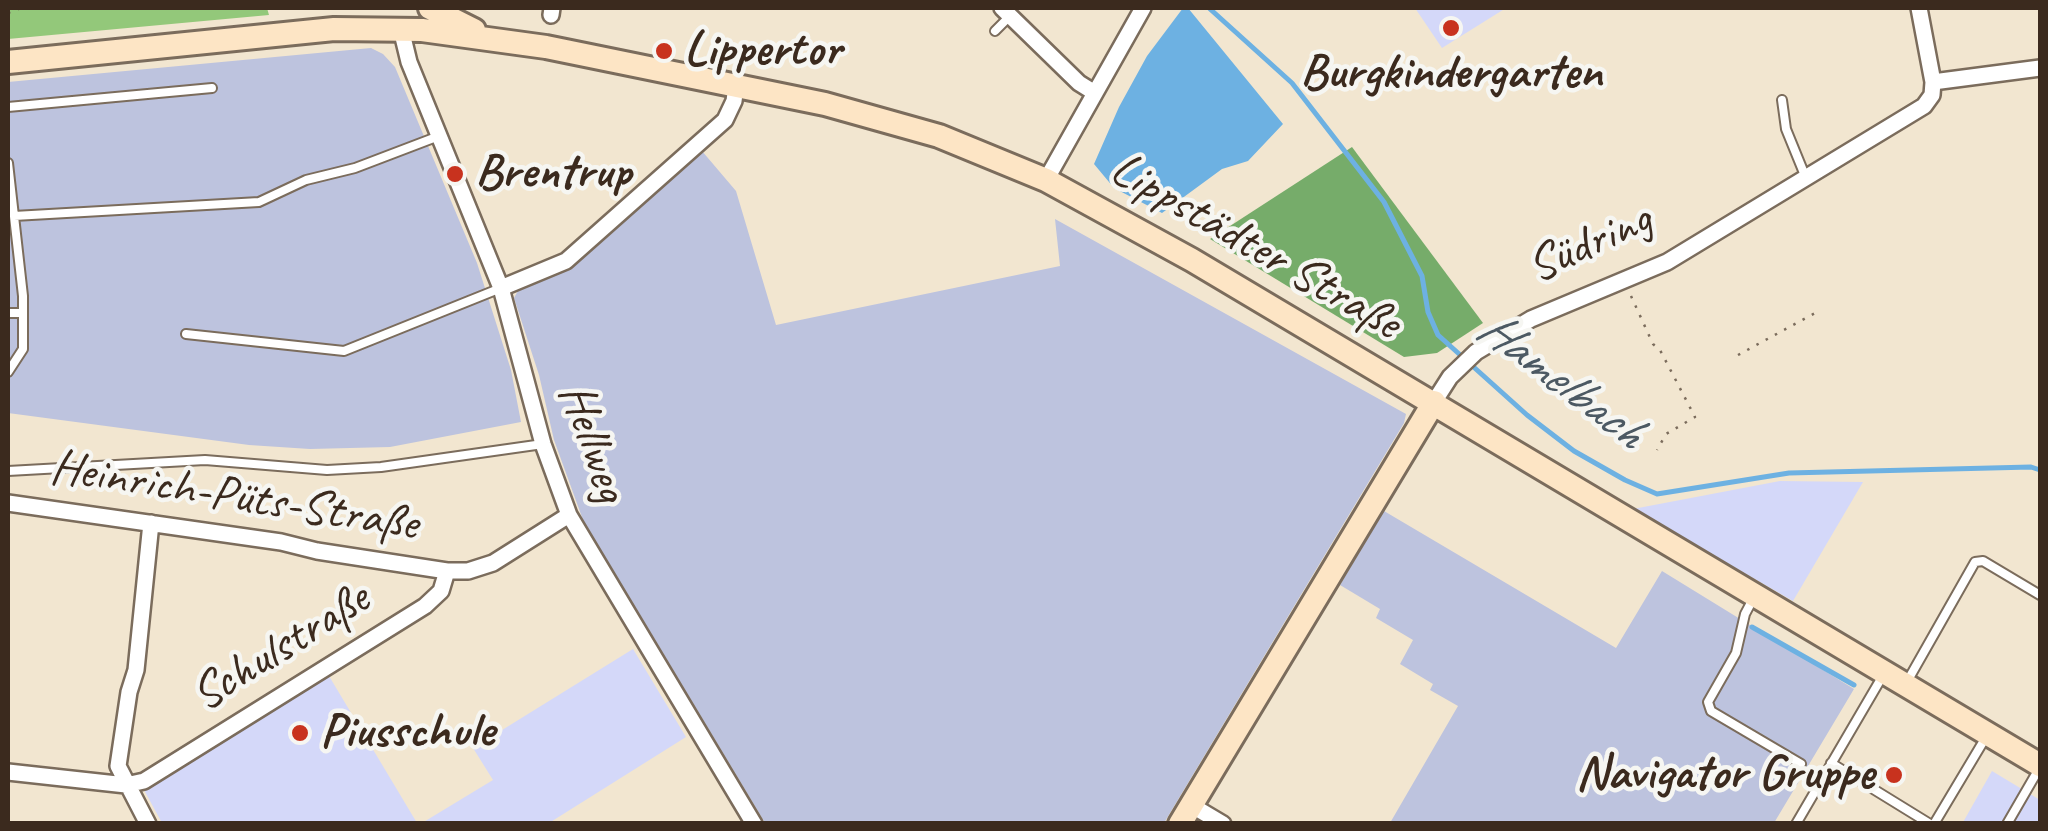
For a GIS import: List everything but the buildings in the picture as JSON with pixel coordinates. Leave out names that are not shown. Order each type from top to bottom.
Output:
[{"type":"street","points":[[430,8],[491,38]]},
{"type":"street","points":[[1046,180],[1143,8]]},
{"type":"street","points":[[1919,8],[1933,82],[2040,68]]},
{"type":"street","points":[[1006,12],[1095,93]]},
{"type":"street","name":"Lippstädter Straße","points":[[8,62],[334,29],[388,18],[867,114],[954,141],[1046,180],[1192,260],[1755,595],[1983,742],[2040,766]]},
{"type":"street","name":"Hellweg","points":[[388,18],[501,288],[543,444],[569,515],[754,824]]},
{"type":"street","name":"Südring","points":[[1186,814],[1457,370],[1476,352],[1531,319],[1667,262],[1806,178],[1924,106],[1932,95],[1933,82]]},
{"type":"street","points":[[501,288],[566,261],[724,120],[734,101],[736,86]]},
{"type":"street","name":"Heinrich-Püts-Straße","points":[[8,503],[448,571]]},
{"type":"street","points":[[448,571],[468,571],[494,563],[569,515]]},
{"type":"street","points":[[148,824],[118,766],[139,653],[151,523]]},
{"type":"street","name":"Schulstraße","points":[[126,785],[144,781],[425,606],[441,591],[448,571]]},
{"type":"street","points":[[8,772],[126,785]]},
{"type":"street","points":[[1186,814],[1223,824]]},
{"type":"lane","points":[[995,32],[1006,12]]},
{"type":"lane","points":[[8,107],[212,88]]},
{"type":"lane","points":[[1782,100],[1786,129],[1806,178]]},
{"type":"lane","points":[[14,216],[259,202],[306,180],[355,168],[439,136]]},
{"type":"lane","points":[[8,163],[23,313],[23,348],[8,372]]},
{"type":"lane","points":[[186,334],[344,351],[501,288]]},
{"type":"lane","points":[[8,313],[23,313]]},
{"type":"lane","points":[[8,472],[206,460],[327,470],[543,444]]},
{"type":"lane","points":[[1796,824],[1832,764],[1975,562],[1983,562],[2040,595]]},
{"type":"lane","points":[[1755,595],[1745,614],[1736,653],[1708,702],[1711,710],[1802,764]]},
{"type":"lane","points":[[1832,764],[1932,824],[1983,742]]},
{"type":"lane","points":[[2007,824],[2040,766]]},
{"type":"path","points":[[8,12],[21,8]]},
{"type":"path","points":[[1624,281],[1653,344],[1660,350],[1695,418],[1666,434],[1657,450]]},
{"type":"path","points":[[1738,355],[1817,312]]},
{"type":"shaded area","name":"Burgkindergarten","points":[[1415,8],[1506,8],[1442,48]]},
{"type":"shaded area","points":[[371,48],[395,67],[477,263],[511,370],[521,422],[390,447],[310,449],[249,445],[8,413],[8,82]]},
{"type":"shaded area","points":[[702,151],[736,191],[776,325],[1060,266],[1055,219],[1406,414],[1164,823],[765,823],[583,520],[554,440],[539,375],[514,298],[520,287],[644,201]]},
{"type":"shaded area","points":[[1780,481],[1863,482],[1793,601],[1633,509]]},
{"type":"shaded area","points":[[1384,511],[1616,648],[1662,571],[1854,689],[1774,823],[1390,823],[1458,706],[1430,690],[1433,684],[1400,664],[1413,640],[1376,618],[1380,609],[1340,585]]},
{"type":"shaded area","name":"Piusschule","points":[[633,649],[686,737],[549,823],[422,823],[493,780],[473,748]]},
{"type":"shaded area","name":"Piusschule","points":[[329,676],[417,823],[162,823],[144,790]]},
{"type":"shaded area","points":[[1992,771],[2040,800],[2040,823],[1962,824]]},
{"type":"green space","points":[[8,8],[267,8],[269,15],[8,39]]},
{"type":"green space","points":[[1352,147],[1483,323],[1437,353],[1404,357],[1210,239]]},
{"type":"water","points":[[1183,8],[1188,8],[1283,124],[1248,161],[1222,169],[1162,213],[1114,188],[1094,164],[1147,56]]},
{"type":"waterway","name":"Hamelbach","points":[[1209,8],[1292,83],[1384,202],[1422,276],[1428,312],[1438,335],[1527,415],[1574,451],[1625,480],[1657,494],[1789,473],[2031,467],[2040,470]]},
{"type":"waterway","points":[[1752,627],[1854,685]]},
{"type":"place","name":"Burgkindergarten","points":[[1451,28]]},
{"type":"place","name":"Lippertor","points":[[664,51]]},
{"type":"place","name":"Brentrup","points":[[455,174]]},
{"type":"place","name":"Piusschule","points":[[300,733]]},
{"type":"place","name":"Navigator Gruppe","points":[[1894,775]]}]
